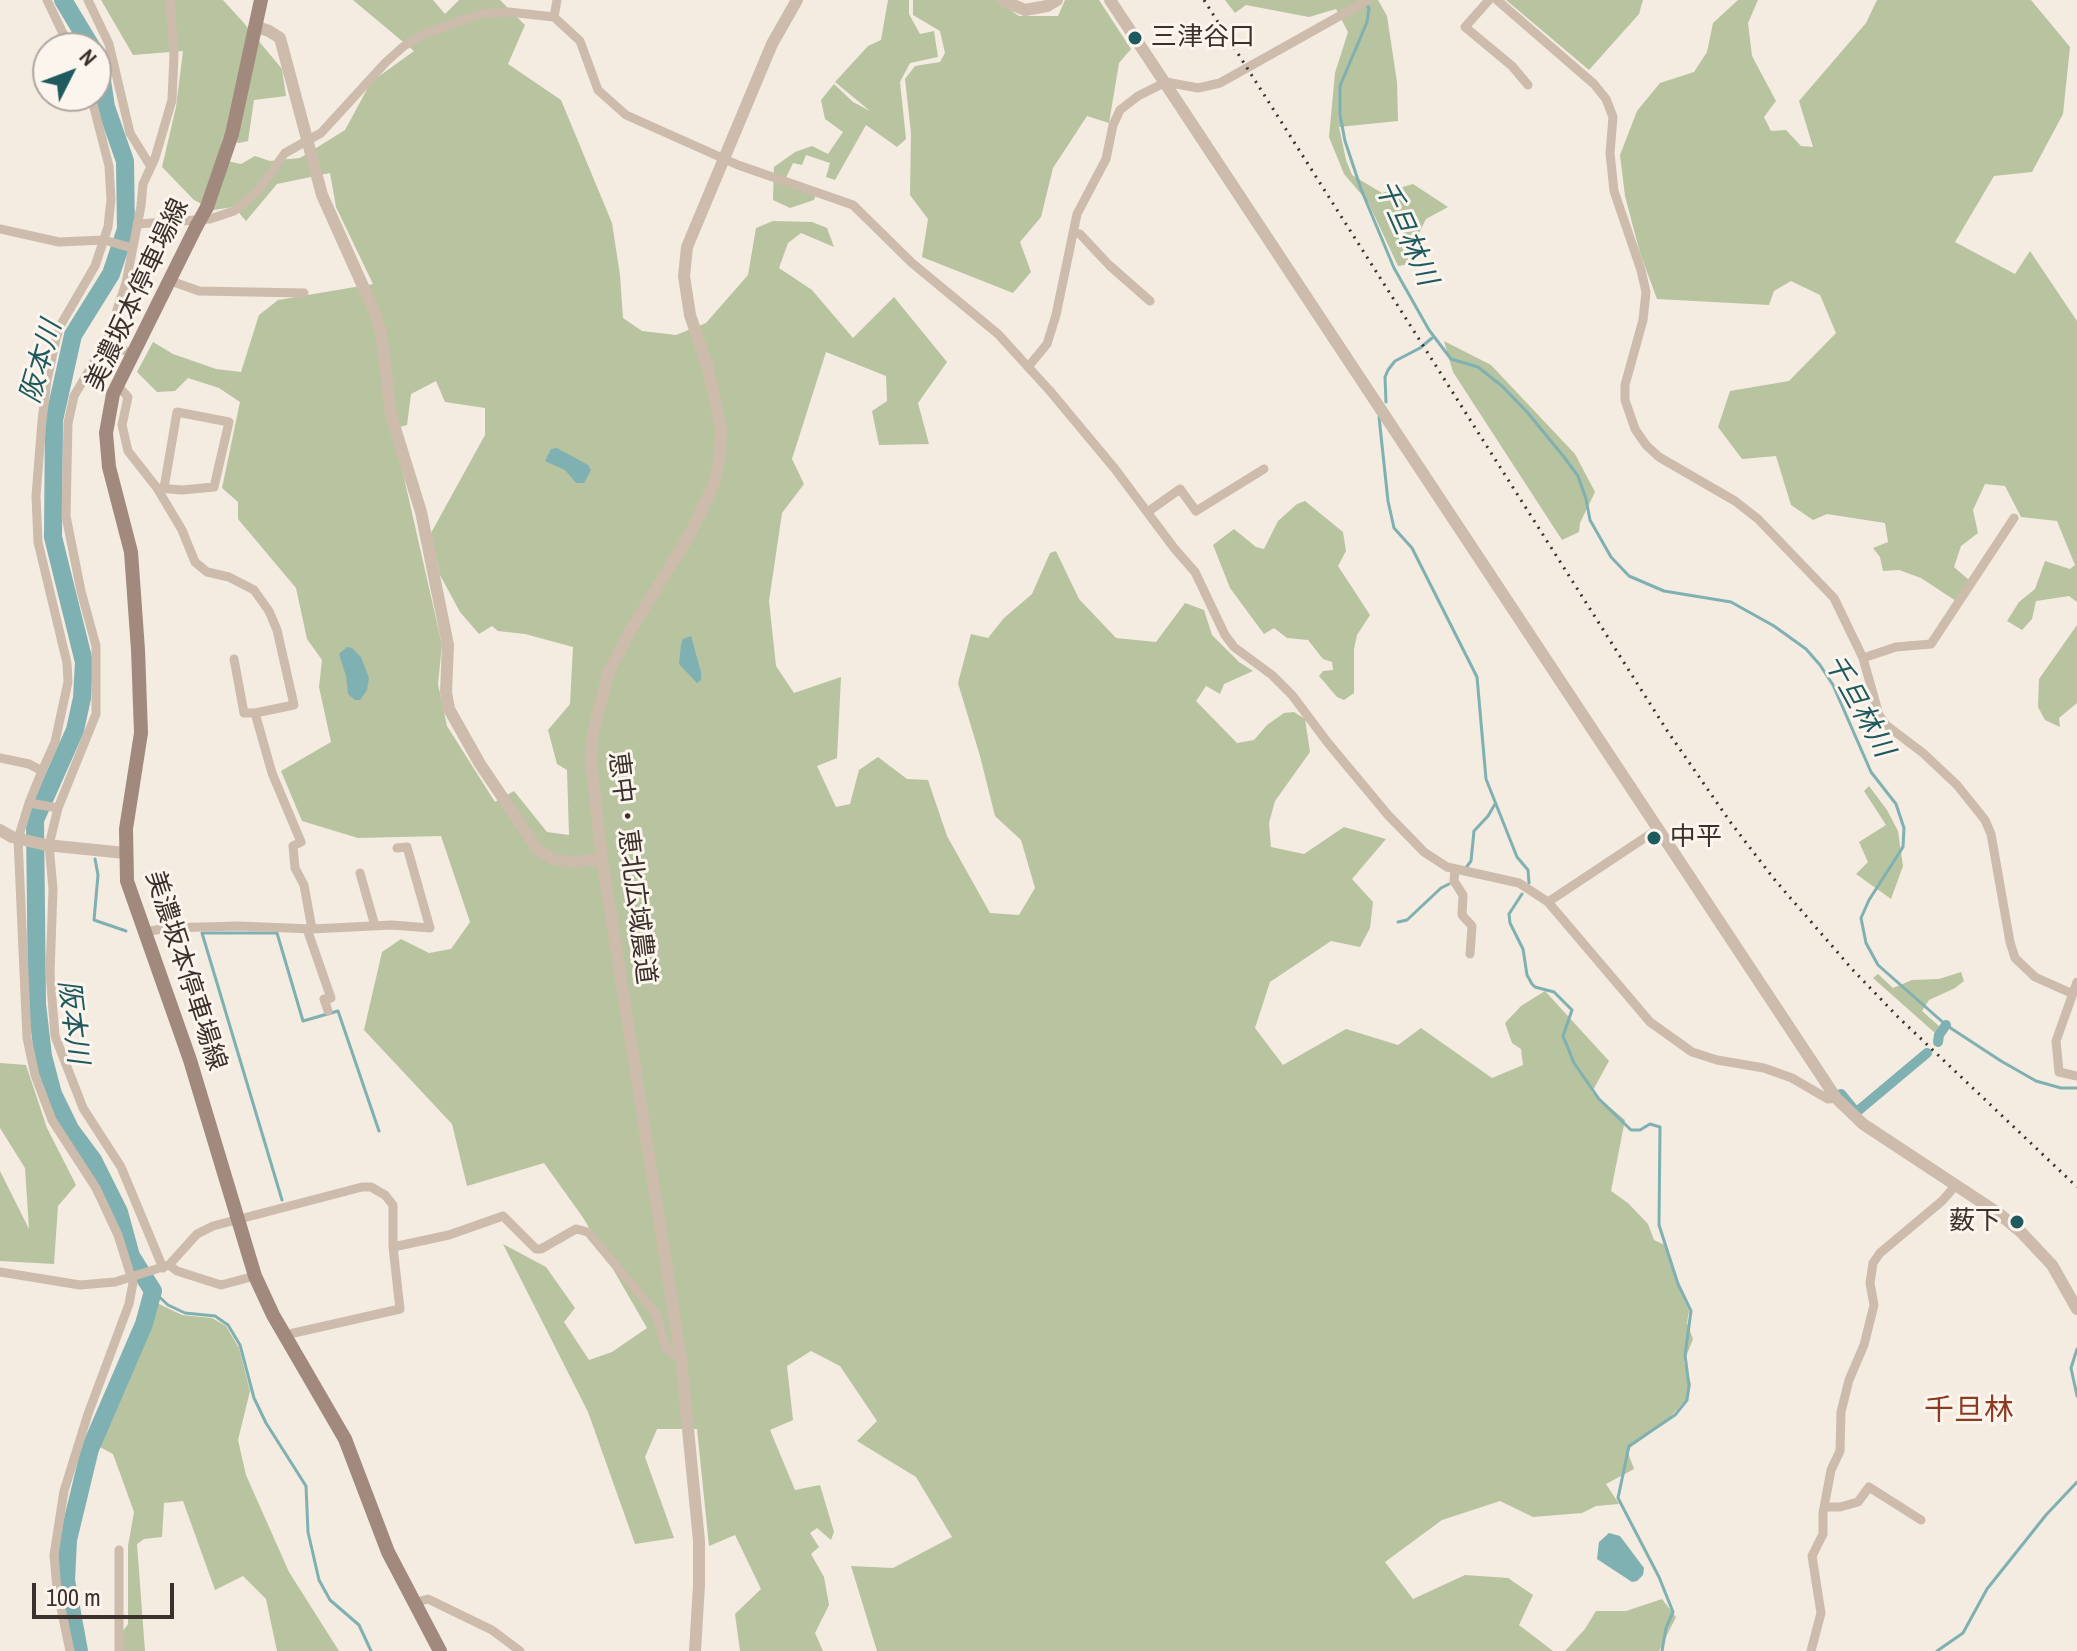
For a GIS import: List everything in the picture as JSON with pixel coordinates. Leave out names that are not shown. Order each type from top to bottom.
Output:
[{"type":"main road","name":"美濃坂本停車場線","points":[[261,0],[232,134],[207,207],[113,394],[106,433],[109,467],[131,552],[134,578],[141,733],[125,853],[129,891],[190,1060],[255,1276],[345,1439],[384,1544],[440,1651]]},
{"type":"street","points":[[47,0],[62,32]]},
{"type":"street","points":[[88,0],[109,44],[130,133],[151,167]]},
{"type":"street","points":[[170,0],[175,79],[169,112],[143,184],[126,283],[107,340],[74,396],[68,423],[66,516],[96,646],[96,714],[58,808],[48,845],[53,889],[50,973],[55,1036],[83,1108],[121,1167],[166,1266],[221,1285],[255,1276]]},
{"type":"street","points":[[554,17],[557,0]]},
{"type":"street","name":"恵中・恵北広域農道","points":[[695,1651],[699,1541],[681,1358],[602,859],[591,762],[593,732],[602,691],[630,631],[708,500],[720,456],[719,417],[708,368],[690,315],[684,276],[692,231],[772,44],[797,0]]},
{"type":"street","points":[[1002,0],[1025,10],[1047,6],[1057,0]]},
{"type":"street","points":[[1110,0],[1836,1098],[1863,1124],[1998,1213],[2052,1265],[2077,1309]]},
{"type":"street","points":[[1028,367],[1047,344],[1077,214],[1106,159],[1113,125],[1120,110],[1138,96],[1166,82],[1198,88],[1220,83],[1368,0]]},
{"type":"street","points":[[1489,0],[1465,27],[1512,66],[1528,85]]},
{"type":"street","points":[[1497,0],[1594,84],[1606,99],[1613,117],[1610,153],[1614,191],[1646,292],[1643,320],[1625,385],[1625,400],[1635,429],[1652,451],[1667,463],[1735,501],[1758,519],[1819,579],[1842,612],[1863,658],[1879,715],[1886,725],[1923,753],[1957,785],[1985,820],[1991,834],[2015,958],[2035,977],[2073,994]]},
{"type":"street","points":[[137,224],[210,219],[234,211],[265,183],[285,153],[321,133],[386,62],[424,34],[480,14],[498,11],[554,17],[580,41],[594,83],[611,103],[640,123],[724,158],[853,205],[912,263],[998,334],[1149,511],[1195,572],[1225,635],[1234,647],[1272,675],[1292,695],[1403,832],[1438,862],[1455,869],[1519,883],[1548,902],[1650,1022],[1679,1045],[1717,1060],[1764,1068],[1792,1078],[1828,1099],[1836,1098]]},
{"type":"street","points":[[257,27],[280,38],[322,195],[381,333],[391,415],[421,512],[448,645],[446,692],[449,709],[480,764],[538,850],[554,859],[568,862],[602,859]]},
{"type":"street","points":[[70,1651],[57,1589],[54,1555],[64,1491],[88,1414],[129,1304],[133,1283],[118,1235],[96,1188],[52,1120],[35,1075],[27,1038],[21,840],[29,803],[55,742],[68,682],[67,663],[38,542],[38,452],[47,380],[60,326],[95,266],[106,240],[111,181],[95,112]]},
{"type":"street","points":[[0,229],[59,242],[106,240],[130,247]]},
{"type":"street","points":[[1073,232],[1080,234],[1150,301]]},
{"type":"street","points":[[168,280],[199,291],[304,293]]},
{"type":"street","points":[[107,340],[132,355]]},
{"type":"street","points":[[118,386],[128,397],[122,425],[128,451],[161,488],[195,562],[207,572],[240,582],[254,590],[269,611],[284,653],[294,705],[244,713],[234,659]]},
{"type":"street","points":[[177,412],[229,422],[214,487],[161,488],[177,412]]},
{"type":"street","points":[[1149,511],[1180,489],[1196,511],[1264,469]]},
{"type":"street","points":[[1863,658],[1896,647],[1931,644],[2014,518]]},
{"type":"street","points":[[255,713],[272,773],[301,842],[293,846],[295,868],[304,885],[310,929],[331,998],[324,999],[328,1011]]},
{"type":"street","points":[[0,758],[29,764],[42,771]]},
{"type":"street","points":[[29,803],[58,808]]},
{"type":"street","points":[[1548,902],[1658,829]]},
{"type":"street","points":[[0,830],[21,840],[48,845],[125,853]]},
{"type":"street","points":[[145,932],[166,928],[239,926],[430,928],[407,847],[397,848]]},
{"type":"street","points":[[1455,869],[1454,881],[1463,895],[1462,915],[1472,926],[1470,954]]},
{"type":"street","points":[[360,873],[375,926]]},
{"type":"street","points":[[2077,982],[2056,1041],[2059,1072],[2077,1076]]},
{"type":"street","points":[[1811,1651],[1821,1613],[1812,1556],[1823,1534],[1831,1470],[1840,1451],[1841,1412],[1874,1305],[1870,1283],[1873,1263],[1880,1253],[1942,1201],[1956,1185]]},
{"type":"street","points":[[0,1272],[80,1285],[131,1279],[166,1266],[197,1234],[237,1219],[362,1187],[371,1187],[385,1195],[393,1205],[393,1247],[400,1309],[285,1335]]},
{"type":"street","points":[[393,1247],[449,1235],[503,1216],[536,1249],[576,1229],[588,1232],[656,1314],[666,1348],[681,1358]]},
{"type":"street","points":[[1824,1507],[1858,1502],[1869,1487],[1921,1520]]},
{"type":"street","points":[[119,1550],[119,1651]]},
{"type":"street","points":[[414,1603],[428,1599],[492,1630],[520,1651]]},
{"type":"green space","points":[[101,0],[223,0],[282,69],[286,96],[254,100],[248,141],[239,143],[223,137],[218,159],[241,164],[255,156],[270,161],[300,158],[345,130],[371,82],[414,51],[353,0],[433,0],[445,14],[459,0],[500,0],[525,25],[508,64],[561,100],[612,223],[623,318],[642,331],[676,335],[706,323],[748,275],[756,228],[773,221],[812,222],[827,228],[834,247],[801,233],[788,243],[779,268],[812,290],[853,338],[894,297],[947,362],[918,403],[929,444],[879,445],[872,411],[887,401],[886,376],[826,352],[792,459],[804,484],[782,513],[769,601],[776,666],[794,693],[841,677],[837,758],[817,766],[836,807],[850,804],[859,770],[878,757],[907,779],[928,780],[947,836],[990,913],[1019,915],[1035,888],[1021,840],[995,816],[958,683],[971,634],[988,638],[1004,618],[1032,594],[1050,553],[1056,551],[1079,599],[1116,638],[1156,642],[1185,603],[1204,610],[1212,635],[1239,662],[1253,671],[1224,684],[1220,694],[1206,686],[1196,701],[1237,743],[1254,740],[1267,725],[1284,713],[1294,712],[1305,719],[1310,752],[1275,801],[1269,823],[1271,847],[1304,854],[1344,827],[1386,839],[1352,879],[1373,902],[1370,928],[1360,947],[1331,941],[1270,982],[1255,1028],[1283,1065],[1346,1029],[1398,1045],[1421,1028],[1492,1078],[1523,1065],[1521,1049],[1512,1043],[1505,1023],[1521,1006],[1545,991],[1609,1061],[1592,1092],[1625,1120],[1611,1191],[1648,1224],[1654,1240],[1665,1245],[1689,1311],[1687,1323],[1693,1339],[1684,1362],[1691,1384],[1687,1398],[1666,1422],[1627,1450],[1634,1469],[1606,1484],[1619,1504],[1596,1506],[1582,1513],[1533,1517],[1500,1501],[1442,1520],[1385,1562],[1413,1599],[1465,1575],[1508,1578],[1533,1595],[1519,1625],[1553,1651],[877,1651],[851,1566],[893,1568],[952,1537],[916,1477],[857,1441],[877,1421],[840,1366],[811,1351],[787,1366],[793,1420],[770,1430],[795,1490],[820,1485],[834,1532],[831,1540],[817,1528],[810,1533],[819,1547],[811,1554],[824,1577],[829,1605],[815,1633],[823,1651],[740,1651],[735,1614],[761,1589],[735,1535],[709,1546],[697,1429],[657,1429],[645,1457],[674,1538],[635,1544],[588,1412],[503,1244],[546,1267],[575,1308],[564,1322],[589,1360],[612,1352],[647,1328],[584,1219],[544,1163],[467,1186],[452,1124],[364,1030],[382,952],[401,939],[429,953],[451,949],[470,922],[441,836],[358,838],[302,821],[281,771],[331,742],[319,687],[322,660],[307,639],[296,588],[238,519],[238,502],[222,488],[240,402],[219,388],[188,378],[175,391],[157,392],[137,372],[153,342],[173,354],[216,369],[241,372],[259,315],[278,300],[373,284],[336,207],[330,173],[277,184],[246,221],[234,207],[213,210],[194,200],[162,167],[176,107],[183,51],[133,55]],"holes":[[[436,381],[445,402],[485,408],[485,435],[431,533],[440,575],[460,612],[479,634],[492,626],[498,631],[525,634],[573,647],[570,704],[548,730],[557,764],[567,770],[569,835],[547,832],[514,791],[495,802],[447,726],[438,684],[442,645],[393,429],[407,425],[411,394]]]},
{"type":"green space","points":[[888,0],[909,0],[909,14],[920,34],[934,31],[938,57],[910,63],[900,82],[906,139],[897,147],[866,125],[835,180],[826,177],[830,163],[806,155],[802,165],[793,163],[784,182],[816,193],[814,200],[790,208],[773,200],[774,167],[795,152],[812,146],[828,154],[843,132],[825,119],[821,100],[834,84],[853,102],[870,111],[835,82],[868,46],[881,40]]},
{"type":"green space","points":[[913,0],[996,0],[1019,16],[1058,16],[1065,0],[1099,0],[1131,49],[1119,63],[1109,123],[1087,116],[1053,168],[1041,217],[1020,242],[1031,272],[1013,293],[922,257],[928,219],[910,195],[911,133],[905,79],[915,66],[940,62],[945,53],[940,31],[913,15]]},
{"type":"green space","points":[[1225,0],[1378,0],[1387,16],[1397,82],[1398,121],[1339,127],[1352,175],[1382,193],[1413,184],[1448,207],[1426,219],[1411,249],[1410,264],[1398,266],[1368,202],[1344,174],[1329,137],[1335,73],[1348,32],[1336,9],[1309,17],[1246,5],[1235,13]]},
{"type":"green space","points":[[1506,0],[1643,0],[1639,14],[1589,70]]},
{"type":"green space","points":[[1738,0],[1758,0],[1748,23],[1752,56],[1776,101],[1764,117],[1771,131],[1786,130],[1801,146],[1813,147],[1799,101],[1866,23],[1877,0],[2031,0],[2070,47],[2063,114],[2032,172],[1994,176],[1955,242],[2015,274],[2030,251],[2077,321],[2077,602],[2069,596],[2036,601],[2032,619],[2022,630],[2007,621],[2019,602],[2035,589],[2045,561],[2070,569],[2075,565],[2057,521],[2021,517],[2005,486],[1985,484],[1973,510],[1978,533],[1961,546],[1954,567],[1969,580],[1956,601],[1921,578],[1899,570],[1883,571],[1880,557],[1873,548],[1888,542],[1885,523],[1827,514],[1813,520],[1791,505],[1776,456],[1742,459],[1718,427],[1730,391],[1789,381],[1836,333],[1820,295],[1791,281],[1774,291],[1769,305],[1657,299],[1640,253],[1625,196],[1620,155],[1637,111],[1660,83],[1694,72],[1707,52],[1713,23]]},
{"type":"green space","points":[[1444,341],[1491,365],[1575,454],[1595,492],[1580,523],[1579,532],[1562,540],[1453,372]]},
{"type":"green space","points":[[1305,501],[1343,532],[1346,551],[1338,566],[1370,615],[1357,635],[1354,649],[1354,693],[1344,700],[1337,697],[1319,676],[1323,671],[1333,670],[1332,662],[1323,659],[1308,640],[1287,638],[1274,628],[1264,634],[1230,588],[1213,545],[1234,529],[1256,547],[1264,549],[1278,521]]},
{"type":"green space","points":[[2077,625],[2077,703],[2059,718],[2060,727],[2045,720],[2038,707],[2039,679]]},
{"type":"green space","points":[[1869,786],[1898,831],[1903,866],[1891,899],[1856,874],[1868,862],[1859,842],[1886,825],[1864,791]]},
{"type":"green space","points":[[1961,972],[1964,981],[1929,1000],[1922,1011],[1939,1026],[1935,1033],[1873,978],[1878,974],[1893,988],[1912,980],[1939,979]]},
{"type":"green space","points":[[0,1063],[26,1065],[47,1128],[76,1185],[58,1206],[54,1264],[0,1261],[0,1171],[29,1229],[25,1168],[0,1128]]},
{"type":"green space","points":[[155,1302],[182,1315],[212,1318],[226,1326],[239,1348],[250,1391],[238,1440],[246,1475],[289,1572],[339,1651],[277,1651],[266,1599],[243,1576],[215,1590],[183,1501],[164,1503],[162,1537],[144,1539],[137,1544],[145,1651],[123,1651],[121,1634],[128,1624],[128,1546],[134,1512],[113,1454],[96,1445]]},
{"type":"green space","points":[[1662,1599],[1676,1617],[1659,1651],[1565,1651],[1596,1611],[1626,1611]]},
{"type":"water","points":[[557,448],[588,465],[591,470],[584,483],[576,483],[565,470],[545,461],[551,449]]},
{"type":"water","points":[[691,636],[701,672],[701,680],[697,683],[679,664],[683,639]]},
{"type":"water","points":[[347,647],[361,657],[369,678],[367,690],[360,700],[348,694],[339,654]]},
{"type":"water","points":[[1609,1533],[1620,1536],[1644,1568],[1643,1575],[1637,1581],[1632,1582],[1597,1559],[1599,1542]]},
{"type":"waterway","name":"阪本川","points":[[63,0],[82,32]]},
{"type":"waterway","name":"千旦林川","points":[[1365,3],[1369,8],[1367,22],[1340,86],[1340,115],[1345,141],[1394,268],[1429,330],[1451,359],[1478,367],[1502,386],[1564,457],[1578,476],[1590,520],[1611,557],[1629,576],[1664,591],[1731,602],[1774,626],[1806,649],[1820,665],[1833,685],[1871,772],[1896,804],[1904,828],[1903,847],[1861,918],[1866,943],[1878,965],[1946,1025],[2001,1061],[2036,1081],[2061,1088],[2077,1088]]},
{"type":"waterway","name":"阪本川","points":[[79,1651],[66,1580],[68,1540],[90,1449],[144,1324],[153,1291],[131,1256],[119,1212],[93,1160],[70,1129],[53,1094],[43,1056],[37,1004],[35,820],[75,730],[82,698],[84,662],[53,537],[54,420],[73,335],[111,274],[126,229],[125,161],[108,112]]},
{"type":"waterway","points":[[1386,402],[1385,377],[1388,370],[1395,361],[1432,338]]},
{"type":"waterway","points":[[1379,417],[1394,528],[1412,548],[1477,677],[1486,779],[1517,857],[1528,870],[1529,883]]},
{"type":"waterway","points":[[1465,869],[1471,861],[1474,831],[1495,804]]},
{"type":"waterway","points":[[95,859],[98,875],[94,920],[126,931]]},
{"type":"waterway","points":[[1398,922],[1407,920],[1449,884]]},
{"type":"waterway","points":[[1522,894],[1509,914],[1510,923],[1523,949],[1527,975],[1532,984],[1554,992],[1572,1010],[1563,1036],[1574,1063],[1599,1099],[1631,1130],[1640,1130],[1650,1124],[1660,1127],[1659,1225],[1678,1284],[1691,1311],[1685,1355],[1689,1386],[1687,1400],[1675,1415],[1629,1446],[1618,1498],[1659,1577],[1673,1612],[1662,1651]]},
{"type":"waterway","points":[[282,1200],[202,933],[277,933],[303,1021],[338,1011],[379,1131]]},
{"type":"waterway","points":[[1938,1042],[1946,1025]]},
{"type":"waterway","points":[[1841,1094],[1855,1111],[1859,1110],[1927,1053]]},
{"type":"waterway","points":[[153,1291],[168,1305],[185,1313],[215,1316],[228,1325],[240,1345],[254,1398],[266,1423],[306,1486],[308,1532],[319,1580],[330,1600],[359,1625],[371,1651]]},
{"type":"waterway","points":[[2077,1349],[2071,1368],[2077,1396]]},
{"type":"waterway","points":[[1937,1651],[1963,1633],[1987,1589],[2046,1515],[2077,1482]]},
{"type":"railway","points":[[1204,0],[1668,732],[1731,823],[1774,879],[1852,969],[1897,1016],[2077,1187]]},
{"type":"place","name":"三津谷口","points":[[1135,38]]},
{"type":"place","name":"中平","points":[[1654,838]]},
{"type":"place","name":"薮下","points":[[2017,1222]]},
{"type":"district","name":"千旦林","points":[[1969,1412]]}]
